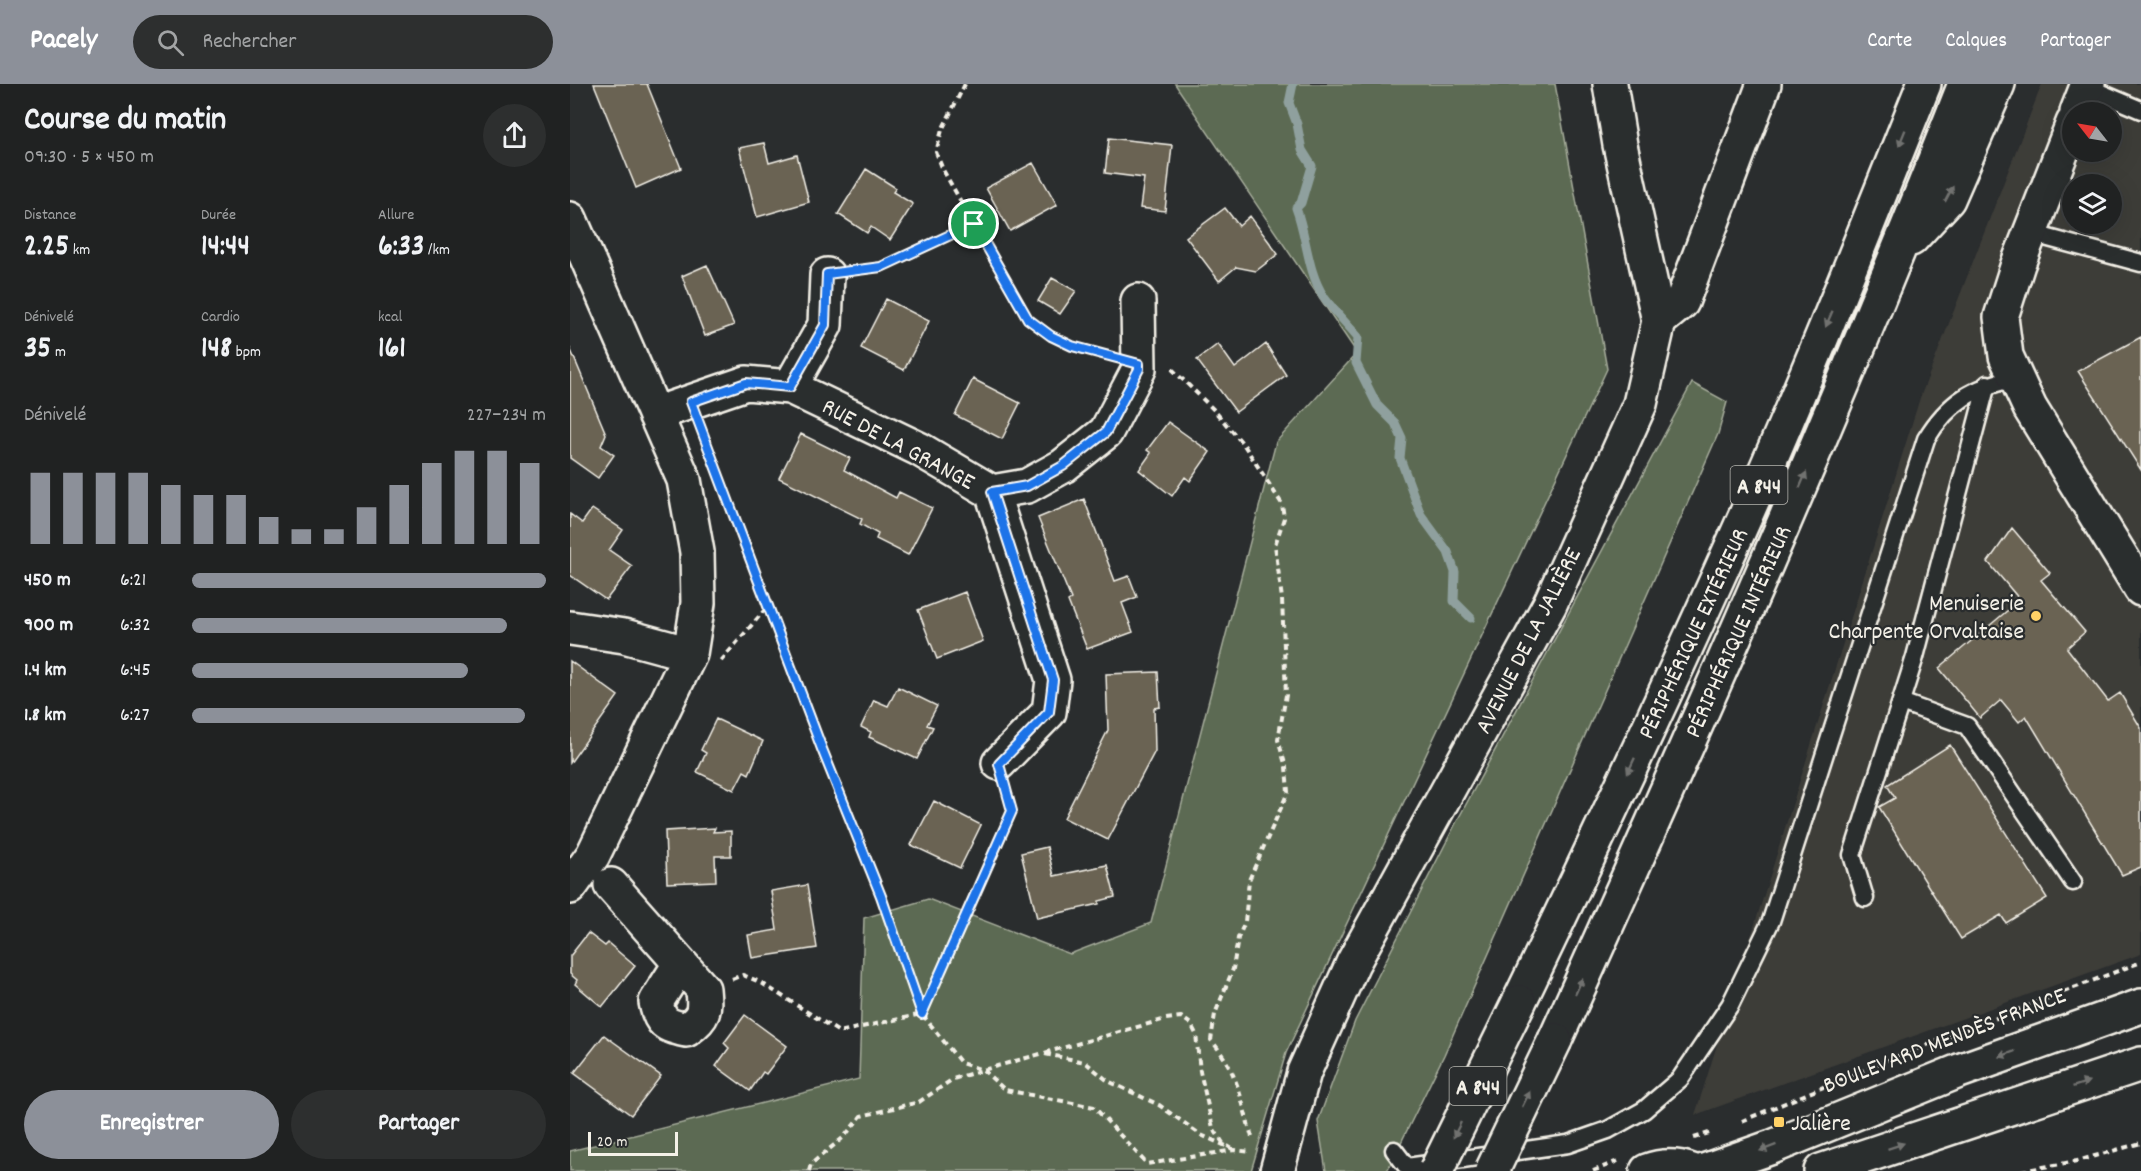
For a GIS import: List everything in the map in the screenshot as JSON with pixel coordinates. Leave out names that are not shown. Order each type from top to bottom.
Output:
[{"type":"main road","name":"AVENUE DE LA JALIÈRE","points":[[1270,1162],[1304,1072],[1353,963],[1559,583],[1640,404],[1659,321],[1620,145],[1610,84]]},
{"type":"main road","points":[[1659,321],[1682,302],[1764,84]]},
{"type":"main road","name":"PÉRIPHÉRIQUE EXTÉRIEUR","points":[[1436,1171],[1624,781],[1750,506],[1924,84]]},
{"type":"main road","name":"PÉRIPHÉRIQUE INTÉRIEUR","points":[[1492,1171],[1555,1040],[1738,630],[1898,254],[1965,84]]},
{"type":"main road","points":[[1898,254],[1948,199],[1998,84]]},
{"type":"main road","points":[[2062,151],[2001,317],[2006,356],[2002,381],[2030,408],[2141,589]]},
{"type":"main road","points":[[570,888],[593,855],[705,659],[698,603],[697,552],[684,480],[572,227]]},
{"type":"main road","points":[[790,387],[825,325],[827,274]]},
{"type":"main road","points":[[992,492],[1027,486],[1063,466],[1106,432],[1139,369],[1138,301]]},
{"type":"main road","name":"RUE DE LA GRANGE","points":[[656,414],[746,383],[790,387],[919,449],[992,492],[1053,680],[1049,712],[999,764]]},
{"type":"main road","points":[[570,628],[624,636],[705,659]]},
{"type":"main road","points":[[611,885],[703,989],[705,1008],[698,1022],[686,1030],[668,1026],[658,1017],[656,1002],[680,964]]},
{"type":"main road","name":"BOULEVARD MENDÈS FRANCE","points":[[1704,1171],[1772,1147],[1959,1071],[2141,1006]]},
{"type":"main road","points":[[1821,1171],[2141,1064]]},
{"type":"main road","points":[[1635,1165],[1670,1166],[1692,1171]]},
{"type":"lane","points":[[2084,94],[2141,110]]},
{"type":"lane","points":[[2030,233],[2141,263]]},
{"type":"lane","points":[[1865,898],[1852,855],[2002,381]]},
{"type":"lane","points":[[1394,1150],[1407,1167],[1568,1144],[1608,1130],[1635,1115],[1680,1079],[1730,1005],[1771,921],[1926,439],[1938,420],[1951,406],[2002,381]]},
{"type":"lane","points":[[1901,702],[1967,726],[2073,882]]},
{"type":"path","points":[[964,84],[942,130],[936,152],[943,170],[1028,319],[1051,336],[1072,346],[1139,364],[1162,360],[1213,410],[1244,445],[1282,504],[1284,518],[1275,545],[1282,599],[1286,695],[1278,740],[1286,767],[1288,792],[1250,880],[1245,922],[1238,938],[1233,969],[1215,1014],[1211,1041],[1226,1057],[1270,1162]]},
{"type":"path","points":[[827,274],[881,267],[974,224]]},
{"type":"path","points":[[691,402],[881,896],[922,1014],[961,1063],[983,1070],[1005,1090],[1094,1107],[1147,1164],[1234,1150]]},
{"type":"path","points":[[705,659],[768,606]]},
{"type":"path","points":[[922,1014],[1012,811],[999,764]]},
{"type":"path","name":"BOULEVARD MENDÈS FRANCE","points":[[1738,1124],[1888,1060],[2141,962]]},
{"type":"path","points":[[703,989],[743,975],[760,982],[839,1032],[922,1014]]},
{"type":"path","points":[[808,1171],[811,1164],[844,1137],[861,1116],[919,1101],[953,1079],[1166,1019],[1181,1017],[1191,1024],[1196,1034],[1200,1071],[1213,1128],[1223,1143],[1234,1150]]},
{"type":"path","points":[[1042,1054],[1085,1062],[1108,1081],[1159,1105],[1201,1135],[1234,1150],[1270,1162]]},
{"type":"path","points":[[1692,1138],[1715,1131]]},
{"type":"path","points":[[2021,1171],[2077,1161],[2141,1143]]},
{"type":"path","points":[[1593,1171],[1612,1163],[1635,1165]]},
{"type":"shaded area","points":[[2042,84],[2141,84],[2141,954],[1695,1115],[1920,398]]},
{"type":"green space","points":[[1175,84],[1555,84],[1607,369],[1286,1053],[1251,1171],[570,1171],[570,1151],[859,1079],[864,918],[928,899],[1070,954],[1151,923],[1276,442],[1357,353]]},
{"type":"green space","points":[[1692,383],[1727,402],[1718,434],[1444,1055],[1387,1171],[1326,1171],[1318,1121],[1355,1021],[1456,823]]},
{"type":"building","points":[[594,84],[647,84],[681,168],[636,188]]},
{"type":"building","points":[[1109,138],[1172,145],[1165,211],[1140,208],[1144,178],[1105,173]]},
{"type":"building","points":[[764,143],[769,163],[797,155],[809,202],[757,217],[739,148]]},
{"type":"building","points":[[1033,163],[1057,205],[1010,231],[986,188]]},
{"type":"building","points":[[866,169],[896,188],[893,192],[913,204],[890,240],[871,227],[867,233],[838,214]]},
{"type":"building","points":[[1225,208],[1239,226],[1250,216],[1278,254],[1256,271],[1236,267],[1219,281],[1186,237]]},
{"type":"building","points":[[707,265],[734,325],[705,336],[682,276]]},
{"type":"building","points":[[1052,278],[1076,291],[1060,314],[1038,301]]},
{"type":"building","points":[[886,299],[929,321],[904,370],[861,348]]},
{"type":"building","points":[[2141,337],[2141,470],[2078,371]]},
{"type":"building","points":[[1218,344],[1235,368],[1266,344],[1286,375],[1236,412],[1197,360]]},
{"type":"building","points":[[570,348],[606,434],[601,446],[614,455],[598,478],[570,458]]},
{"type":"building","points":[[973,379],[1020,403],[1002,439],[955,415]]},
{"type":"building","points":[[1168,422],[1210,452],[1190,481],[1185,477],[1172,496],[1139,470],[1151,453],[1147,450]]},
{"type":"building","points":[[801,434],[850,458],[844,470],[896,498],[899,492],[932,508],[908,555],[876,539],[878,534],[860,524],[862,519],[779,478]]},
{"type":"building","points":[[1084,499],[1115,581],[1129,576],[1137,597],[1122,603],[1133,632],[1087,649],[1068,601],[1071,599],[1038,518]]},
{"type":"building","points":[[592,509],[623,530],[609,550],[632,566],[606,600],[570,575],[570,514],[582,523]]},
{"type":"building","points":[[2012,528],[2050,573],[2041,580],[2085,632],[2067,648],[2108,701],[2120,693],[2141,728],[2141,867],[2122,875],[2026,716],[2019,722],[2001,700],[1980,718],[1939,668],[2020,600],[1988,562]]},
{"type":"building","points":[[965,592],[983,641],[937,659],[918,610]]},
{"type":"building","points":[[570,661],[618,696],[570,763]]},
{"type":"building","points":[[1158,672],[1160,707],[1154,708],[1155,751],[1108,840],[1064,818],[1108,730],[1106,674]]},
{"type":"building","points":[[898,687],[937,706],[927,725],[933,727],[917,759],[869,737],[871,732],[861,727],[874,700],[888,706]]},
{"type":"building","points":[[716,719],[763,741],[749,774],[744,771],[734,790],[697,772],[706,753],[701,750]]},
{"type":"building","points":[[1950,745],[2047,898],[2006,923],[2001,915],[1961,939],[1879,807],[1895,798],[1887,785]]},
{"type":"building","points":[[934,801],[981,825],[960,868],[911,845]]},
{"type":"building","points":[[715,828],[713,832],[731,831],[731,856],[715,856],[716,881],[667,883],[665,831]]},
{"type":"building","points":[[1047,847],[1054,876],[1107,865],[1115,897],[1099,901],[1099,904],[1037,918],[1021,853]]},
{"type":"building","points":[[807,885],[817,948],[752,958],[748,935],[777,930],[771,891]]},
{"type":"building","points":[[588,933],[605,946],[608,943],[635,966],[602,1007],[575,984],[577,980],[570,974],[570,956]]},
{"type":"building","points":[[745,1015],[787,1046],[766,1074],[763,1072],[750,1091],[716,1066],[729,1048],[724,1043]]},
{"type":"building","points":[[604,1035],[661,1076],[631,1115],[574,1073]]},
{"type":"waterway","points":[[1293,84],[1289,103],[1297,124],[1302,150],[1312,166],[1301,203],[1296,208],[1314,276],[1324,297],[1358,337],[1356,363],[1377,405],[1395,423],[1402,438],[1400,458],[1421,515],[1448,552],[1455,572],[1454,601],[1471,618]]},
{"type":"place","name":"Menuiserie Charpente Orvaltaise","points":[[2036,616]]},
{"type":"place","name":"Jalière","points":[[1779,1122]]},
{"type":"route","points":[[974,224],[1028,319],[1051,336],[1072,346],[1139,364],[1139,369],[1106,432],[1063,466],[1027,486],[992,492],[1053,680],[1049,712],[999,764],[1012,811],[922,1014],[881,896],[822,749],[691,402],[746,383],[790,387],[825,325],[827,274],[881,267],[974,224]]}]
